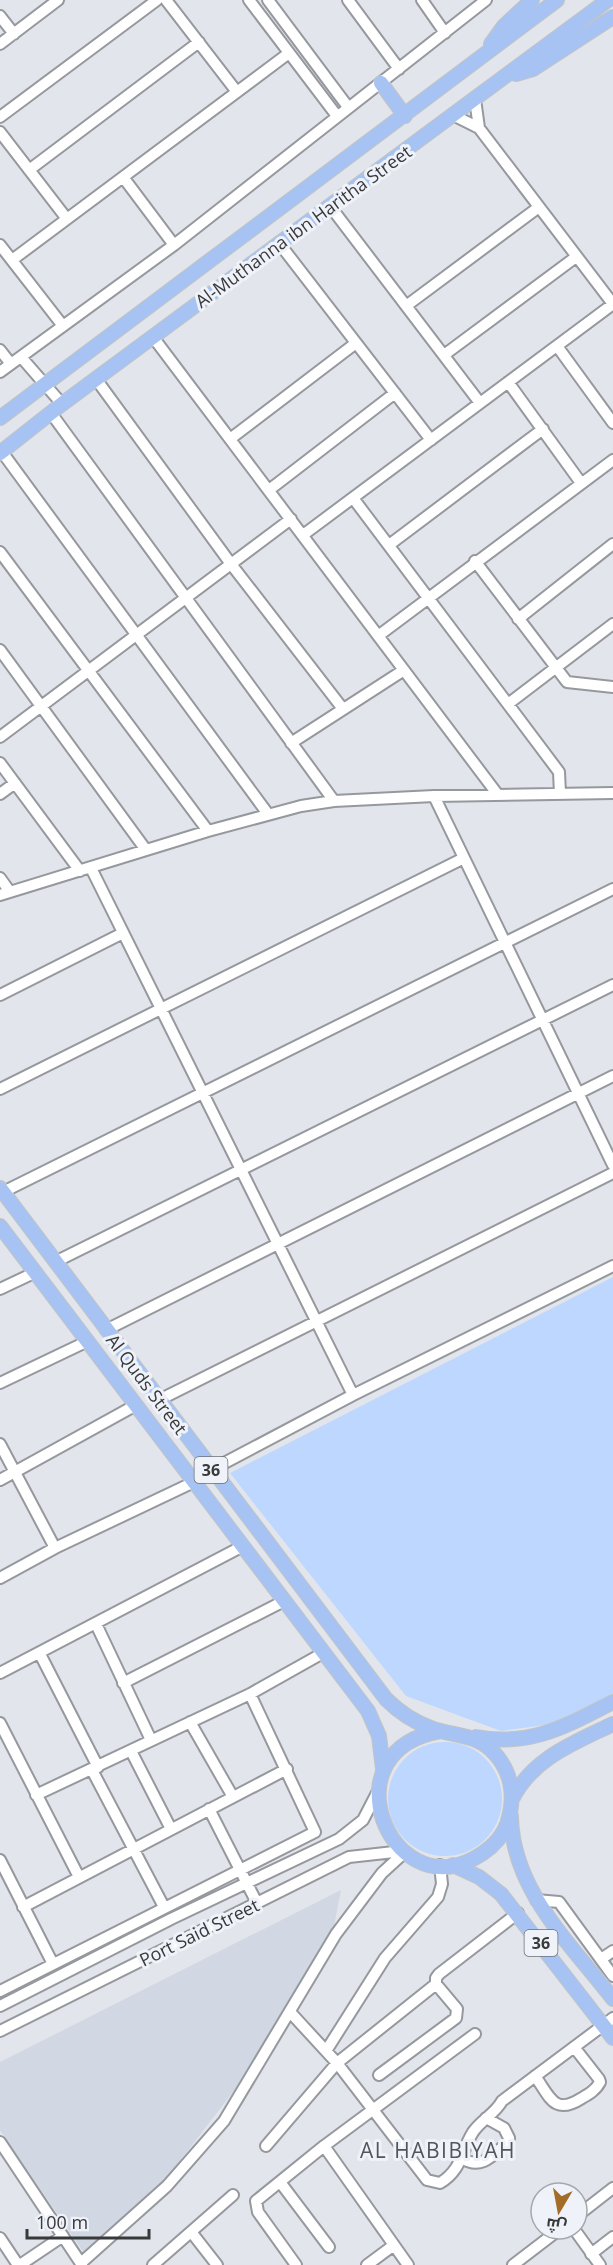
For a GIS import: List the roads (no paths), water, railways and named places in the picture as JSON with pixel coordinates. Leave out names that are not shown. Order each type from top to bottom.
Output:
[{"type":"main road","points":[[484,54],[504,26],[532,0]]},
{"type":"main road","name":"Al-Muthanna ibn Haritha Street","points":[[0,418],[557,0]]},
{"type":"main road","name":"Al-Muthanna ibn Haritha Street","points":[[1,453],[57,408],[608,0]]},
{"type":"main road","points":[[503,79],[533,69],[613,17]]},
{"type":"main road","points":[[381,83],[405,116]]},
{"type":"main road","name":"Al Quds Street","points":[[1,1190],[386,1700],[411,1719],[441,1731]]},
{"type":"main road","name":"Al Quds Street","points":[[0,1226],[372,1719],[382,1745],[382,1772]]},
{"type":"main road","points":[[103,1362],[119,1364],[127,1359]]},
{"type":"main road","points":[[117,1379],[127,1359]]},
{"type":"main road","points":[[613,1702],[540,1736],[512,1740],[441,1731],[412,1739],[395,1754],[382,1772],[378,1804],[383,1824],[393,1841],[404,1851],[422,1861],[447,1865],[469,1861],[490,1847],[505,1828],[520,1783],[543,1761],[613,1724]]},
{"type":"main road","points":[[469,1736],[483,1743],[500,1761],[510,1783],[512,1806]]},
{"type":"main road","name":"36","points":[[512,1806],[516,1858],[536,1900],[613,1999]]},
{"type":"main road","name":"36","points":[[447,1865],[487,1882],[518,1914],[608,2021],[613,2038]]},
{"type":"street","points":[[0,44],[58,0]]},
{"type":"street","points":[[0,117],[157,0]]},
{"type":"street","points":[[166,0],[237,92]]},
{"type":"street","points":[[249,0],[337,116]]},
{"type":"street","points":[[268,0],[348,107]]},
{"type":"street","points":[[348,0],[399,69]]},
{"type":"street","points":[[422,0],[445,33]]},
{"type":"street","points":[[0,372],[174,245],[486,0]]},
{"type":"street","points":[[0,16],[14,34]]},
{"type":"street","points":[[29,170],[199,42]]},
{"type":"street","points":[[12,260],[289,53]]},
{"type":"street","points":[[475,99],[479,128]]},
{"type":"street","points":[[303,535],[613,304],[479,128],[453,115]]},
{"type":"street","points":[[0,132],[67,219]]},
{"type":"street","points":[[123,177],[174,245]]},
{"type":"street","points":[[330,206],[480,403]]},
{"type":"street","points":[[406,306],[539,207]]},
{"type":"street","points":[[279,243],[431,440]]},
{"type":"street","points":[[0,245],[63,327]]},
{"type":"street","points":[[444,355],[576,257]]},
{"type":"street","points":[[153,337],[498,795]]},
{"type":"street","points":[[230,439],[356,343]]},
{"type":"street","points":[[557,346],[613,423]]},
{"type":"street","points":[[0,350],[11,364]]},
{"type":"street","points":[[21,357],[45,384],[57,408],[186,598],[334,801]]},
{"type":"street","points":[[96,379],[231,564],[343,709]]},
{"type":"street","points":[[508,382],[581,483]]},
{"type":"street","points":[[269,490],[395,393]]},
{"type":"street","points":[[389,545],[543,429]]},
{"type":"street","points":[[1,453],[268,814]]},
{"type":"street","points":[[378,636],[475,561],[613,460]]},
{"type":"street","points":[[353,498],[559,772],[560,794]]},
{"type":"street","points":[[0,737],[291,519]]},
{"type":"street","points":[[518,619],[613,544]]},
{"type":"street","points":[[0,552],[208,831]]},
{"type":"street","points":[[475,561],[554,668],[573,684],[613,687]]},
{"type":"street","points":[[508,704],[613,624]]},
{"type":"street","points":[[0,650],[146,850]]},
{"type":"street","points":[[291,743],[404,670]]},
{"type":"street","points":[[0,763],[86,870],[123,933],[353,1395]]},
{"type":"street","points":[[0,794],[15,783]]},
{"type":"street","points":[[0,878],[5,893],[268,814],[334,801],[434,796],[613,794]]},
{"type":"street","points":[[434,796],[613,1165]]},
{"type":"street","points":[[0,1089],[464,858]]},
{"type":"street","points":[[1,1190],[203,1093],[613,889]]},
{"type":"street","points":[[0,995],[123,933]]},
{"type":"street","points":[[55,1262],[613,985]]},
{"type":"street","points":[[106,1330],[613,1076]]},
{"type":"street","points":[[159,1400],[613,1173]]},
{"type":"street","points":[[211,1470],[353,1395],[613,1266]]},
{"type":"street","points":[[0,1289],[36,1272]]},
{"type":"street","points":[[0,1383],[88,1341]]},
{"type":"street","points":[[0,1480],[136,1405]]},
{"type":"street","points":[[0,1444],[55,1548]]},
{"type":"street","points":[[0,1578],[55,1548],[194,1482]]},
{"type":"street","points":[[0,1673],[243,1546]]},
{"type":"street","points":[[123,1683],[284,1601]]},
{"type":"street","points":[[96,1624],[151,1740]]},
{"type":"street","points":[[36,1795],[250,1694],[323,1653]]},
{"type":"street","points":[[40,1654],[164,1908]]},
{"type":"street","points":[[0,1990],[315,1832],[250,1694]]},
{"type":"street","points":[[190,1722],[233,1797]]},
{"type":"street","points":[[0,1723],[4,1741],[36,1795],[78,1877]]},
{"type":"street","points":[[131,1751],[171,1829]]},
{"type":"street","points":[[23,1907],[287,1769]]},
{"type":"street","name":"Port Said Street","points":[[0,2006],[349,1833],[368,1812],[378,1790]]},
{"type":"street","points":[[209,1809],[257,1903]]},
{"type":"street","points":[[0,2142],[81,2264],[167,2186],[224,2121],[336,1934],[382,1873],[404,1851]]},
{"type":"street","name":"Port Said Street","points":[[0,2031],[349,1857],[404,1851]]},
{"type":"street","points":[[0,1860],[53,1964]]},
{"type":"street","points":[[326,2051],[385,1958],[438,1897],[447,1865]]},
{"type":"street","points":[[536,1900],[559,1902],[613,1976]]},
{"type":"street","points":[[266,2146],[337,2063],[436,1984],[439,1974],[518,1914]]},
{"type":"street","points":[[601,1959],[613,1951]]},
{"type":"street","points":[[379,2075],[456,2018],[457,2010],[436,1984]]},
{"type":"street","points":[[290,2013],[337,2063],[427,2180],[440,2183],[463,2159],[473,2133],[486,2118],[498,2109],[502,2101],[608,2021]]},
{"type":"street","points":[[296,2265],[256,2205],[256,2201],[324,2146],[475,2034]]},
{"type":"street","points":[[535,2076],[556,2105],[562,2107],[571,2105],[594,2091],[600,2082],[599,2079],[574,2047]]},
{"type":"street","points":[[463,2159],[472,2164],[481,2164],[507,2143],[509,2138],[504,2128],[486,2118]]},
{"type":"street","points":[[324,2146],[408,2265]]},
{"type":"street","points":[[280,2182],[329,2247]]},
{"type":"street","points":[[589,2207],[613,2188]]},
{"type":"street","points":[[153,2265],[192,2233],[232,2195]]},
{"type":"street","points":[[192,2233],[217,2265]]},
{"type":"street","points":[[0,2238],[19,2265],[63,2236]]},
{"type":"street","points":[[582,2241],[594,2261],[613,2237]]},
{"type":"street","points":[[513,2265],[544,2241]]},
{"type":"street","points":[[367,2265],[394,2245]]},
{"type":"district","name":"AL HABIBIYAH","points":[[438,2150]]}]
